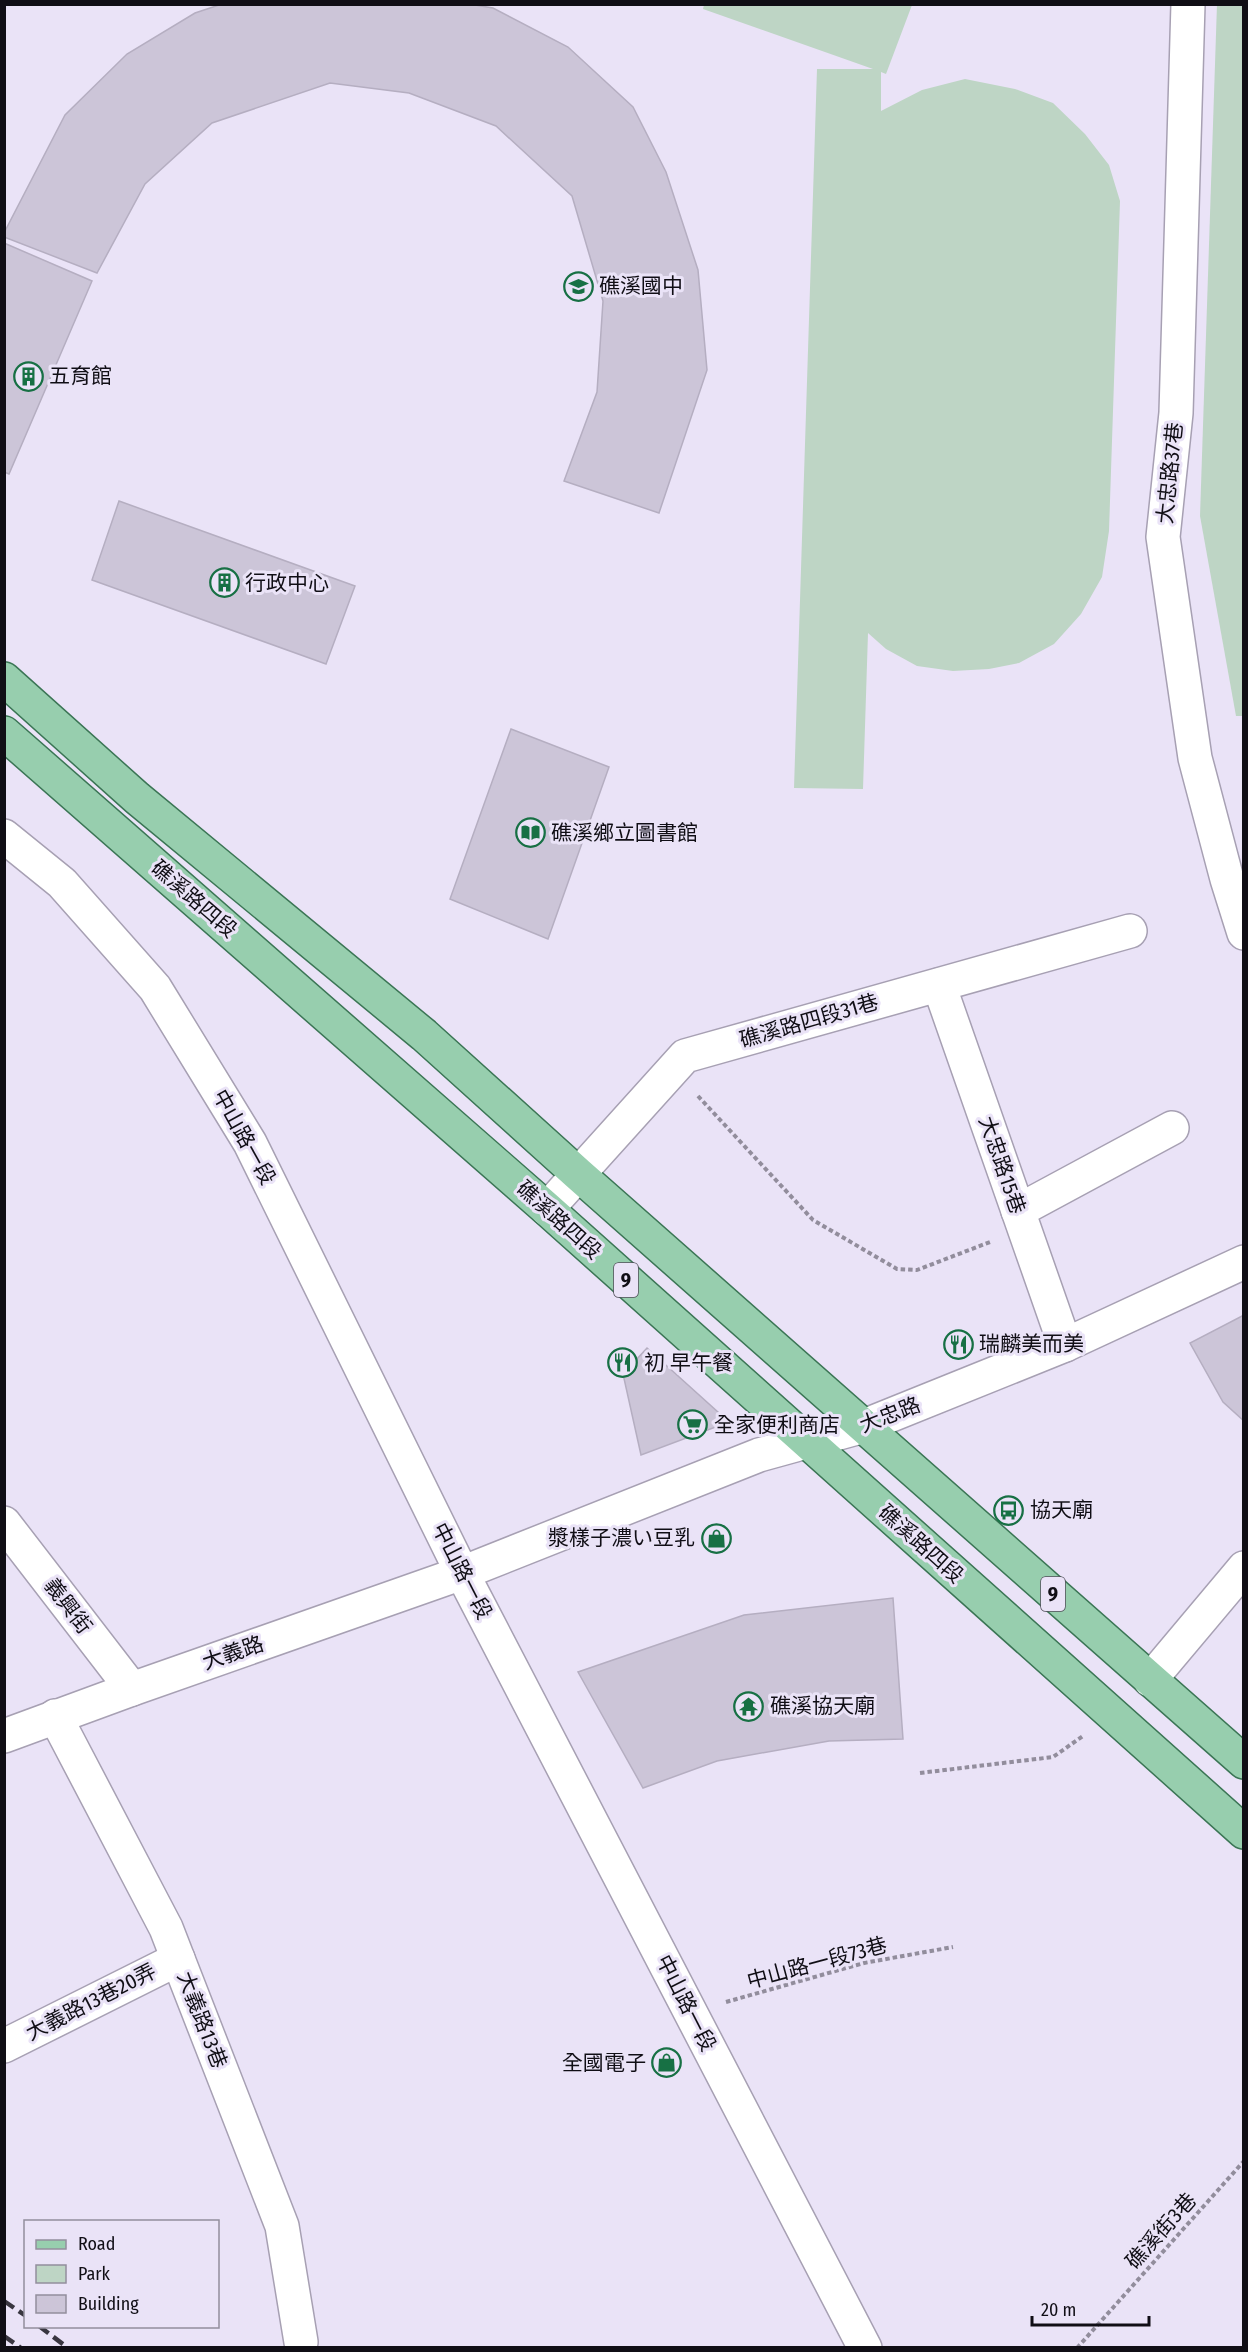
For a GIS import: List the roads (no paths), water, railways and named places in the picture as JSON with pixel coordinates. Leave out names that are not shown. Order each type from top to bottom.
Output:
[{"type":"main road","name":"礁溪路四段","points":[[4,679],[137,798],[424,1035],[578,1174],[1244,1762]]},
{"type":"main road","name":"礁溪路四段","points":[[4,733],[547,1209],[1244,1832]]},
{"type":"street","name":"大忠路37巷","points":[[1188,4],[1176,413],[1163,537],[1195,758],[1227,879],[1244,933]]},
{"type":"street","name":"中山路一段","points":[[4,836],[62,883],[155,988],[250,1143],[462,1573],[865,2348]]},
{"type":"street","name":"礁溪路四段31巷","points":[[547,1209],[685,1056],[1130,931]]},
{"type":"street","name":"大忠路15巷","points":[[939,984],[1065,1345]]},
{"type":"street","points":[[1021,1220],[1172,1128]]},
{"type":"street","name":"大忠路","points":[[462,1573],[759,1455],[864,1426],[1065,1345],[1244,1262]]},
{"type":"street","name":"義興街","points":[[4,1523],[132,1689]]},
{"type":"street","points":[[1150,1680],[1244,1568]]},
{"type":"street","name":"大義路","points":[[4,1736],[462,1573]]},
{"type":"street","name":"大義路13巷","points":[[55,1716],[166,1928],[282,2226],[301,2342]]},
{"type":"street","name":"大義路13巷20弄","points":[[4,2046],[178,1959]]},
{"type":"railway","points":[[4,2301],[24,2315]]},
{"type":"railway","points":[[42,2328],[68,2348]]},
{"type":"railway","points":[[4,2336],[21,2348]]},
{"type":"place","name":"礁溪國中","points":[[578,286]]},
{"type":"place","name":"五育館","points":[[28,376]]},
{"type":"place","name":"行政中心","points":[[224,583]]},
{"type":"place","name":"礁溪鄉立圖書館","points":[[530,833]]},
{"type":"place","name":"瑞麟美而美","points":[[958,1344]]},
{"type":"place","name":"初 早午餐","points":[[623,1363]]},
{"type":"place","name":"全家便利商店","points":[[693,1425]]},
{"type":"place","name":"協天廟","points":[[1009,1510]]},
{"type":"place","name":"漿樣子濃い豆乳","points":[[716,1538]]},
{"type":"place","name":"礁溪協天廟","points":[[749,1706]]},
{"type":"place","name":"全國電子","points":[[667,2063]]}]
